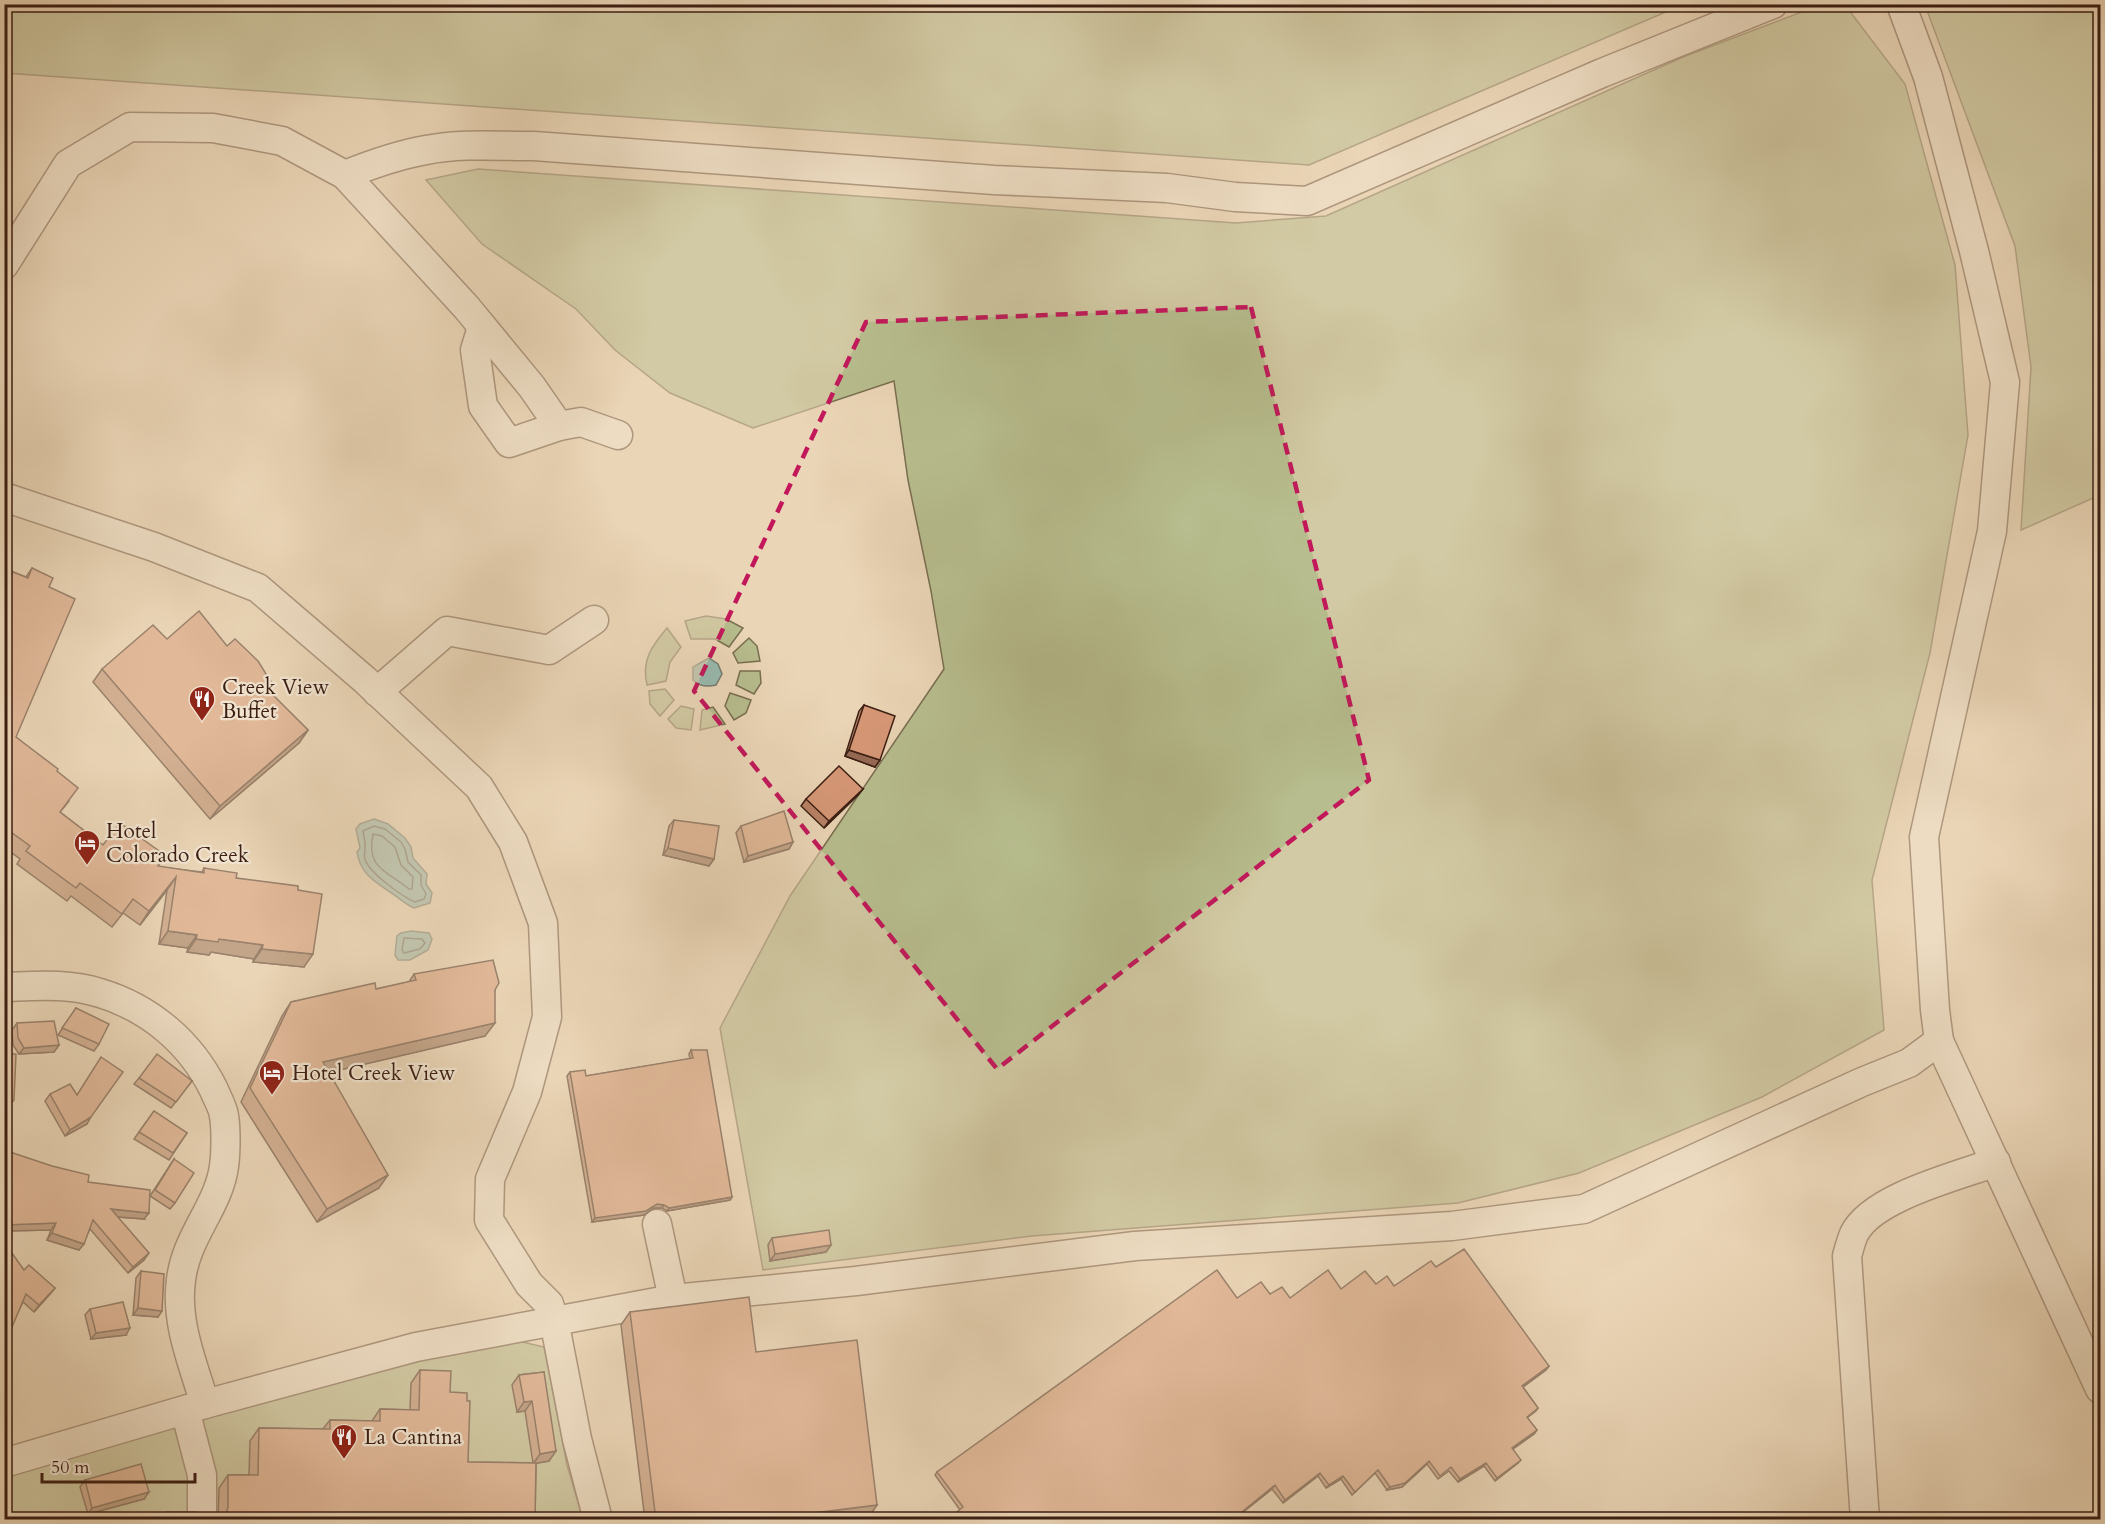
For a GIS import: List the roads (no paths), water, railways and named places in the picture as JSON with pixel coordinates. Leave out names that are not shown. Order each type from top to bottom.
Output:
[{"type":"lane","points":[[345,175],[379,161],[428,149],[474,145],[534,146],[994,180],[1167,188],[1235,197],[1307,201],[1602,73],[1773,4]]},
{"type":"lane","points":[[1901,4],[1928,77],[1974,250],[2005,382],[1992,531],[1924,837],[1939,1041],[2100,1389]]},
{"type":"lane","points":[[4,266],[68,164],[130,127],[213,128],[282,141],[345,175],[482,327],[532,387],[559,426]]},
{"type":"lane","points":[[482,327],[475,350],[483,406],[509,443],[559,426],[581,422],[618,435]]},
{"type":"lane","points":[[4,497],[154,546],[258,588],[377,692],[479,787],[513,843],[543,923],[547,1017],[527,1092],[490,1179],[489,1220],[529,1284],[549,1304],[577,1439],[598,1520]]},
{"type":"lane","points":[[377,692],[447,631],[549,650],[594,620]]},
{"type":"lane","points":[[4,987],[58,985],[100,993],[137,1009],[185,1045],[207,1077],[224,1116],[225,1165],[222,1181],[189,1246],[181,1278],[180,1294],[180,1311],[195,1407],[202,1475],[201,1520]]},
{"type":"lane","points":[[4,1462],[416,1347],[673,1299],[856,1281],[1135,1246],[1452,1226],[1584,1209],[1862,1082],[1909,1063],[1939,1041]]},
{"type":"lane","points":[[1865,1520],[1847,1256],[1854,1233],[1871,1214],[1900,1196],[1996,1162]]},
{"type":"lane","points":[[657,1224],[673,1299]]},
{"type":"water","points":[[709,658],[718,664],[722,674],[716,685],[704,686],[693,680],[693,667]]},
{"type":"water","points":[[374,819],[388,824],[405,838],[411,847],[413,858],[427,874],[426,884],[432,893],[430,903],[414,908],[379,884],[361,866],[357,852],[360,848],[356,829],[360,824]]},
{"type":"water","points":[[411,931],[429,933],[432,939],[428,950],[410,960],[398,960],[395,955],[397,936]]},
{"type":"place","name":"Creek View Buffet","points":[[202,722]]},
{"type":"place","name":"Hotel Colorado Creek","points":[[87,866]]},
{"type":"place","name":"Hotel Creek View","points":[[272,1096]]},
{"type":"place","name":"La Cantina","points":[[344,1460]]}]
